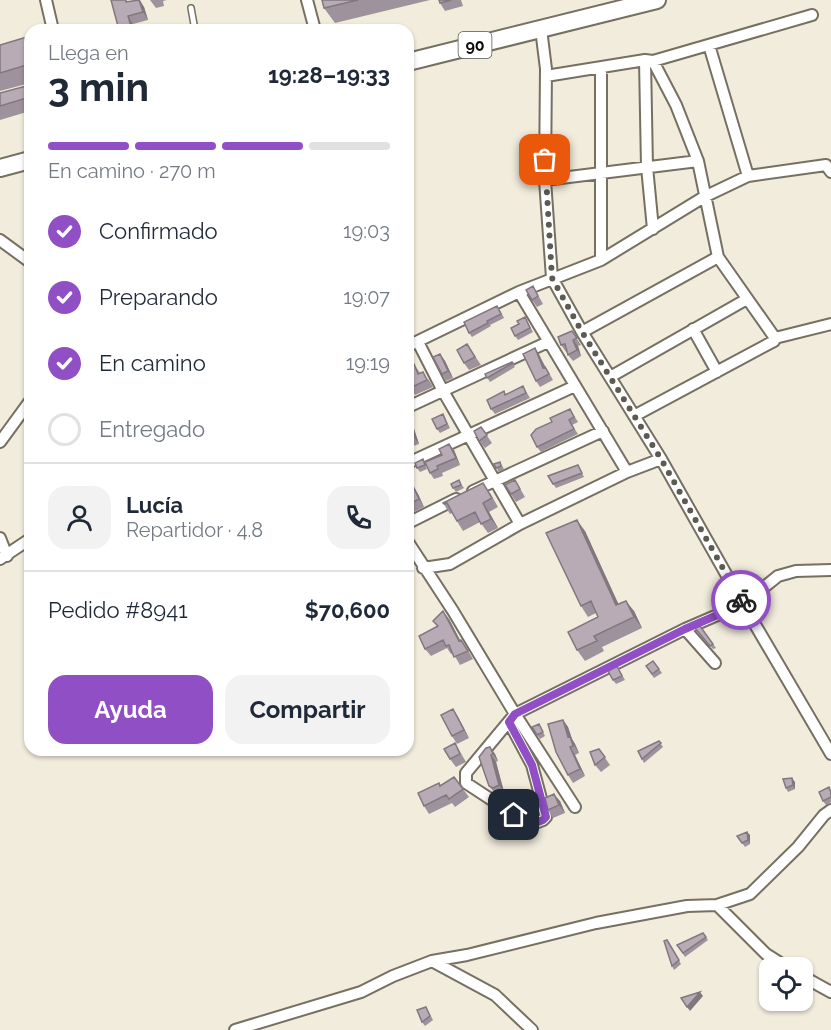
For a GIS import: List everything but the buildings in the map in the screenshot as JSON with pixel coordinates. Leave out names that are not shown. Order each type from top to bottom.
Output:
[{"type":"highway","name":"90","points":[[414,61],[657,0]]},
{"type":"highway","points":[[0,168],[24,162]]},
{"type":"street","points":[[46,0],[52,24]]},
{"type":"street","points":[[308,0],[314,24]]},
{"type":"street","points":[[546,73],[649,60],[812,15]]},
{"type":"street","points":[[541,29],[546,73],[545,180],[552,278],[582,332],[661,459],[831,754]]},
{"type":"street","points":[[708,45],[748,176]]},
{"type":"street","points":[[649,60],[676,105],[698,161],[718,257],[775,338]]},
{"type":"street","points":[[649,60],[647,167],[653,229]]},
{"type":"street","points":[[601,67],[601,260]]},
{"type":"street","points":[[545,180],[698,161]]},
{"type":"street","points":[[414,344],[519,292],[601,260],[704,196],[748,176],[826,165],[831,172]]},
{"type":"street","points":[[0,240],[24,258]]},
{"type":"street","points":[[582,332],[718,257]]},
{"type":"street","points":[[519,292],[627,472]]},
{"type":"street","points":[[610,377],[747,298]]},
{"type":"street","points":[[634,416],[774,341],[775,338],[831,324]]},
{"type":"street","points":[[693,329],[717,372]]},
{"type":"street","points":[[414,404],[548,342]]},
{"type":"street","points":[[414,346],[520,524]]},
{"type":"street","points":[[414,460],[575,386]]},
{"type":"street","points":[[0,442],[24,409]]},
{"type":"street","points":[[414,520],[603,431]]},
{"type":"street","points":[[423,568],[450,564],[520,524],[627,472],[661,459]]},
{"type":"street","points":[[0,538],[3,557],[24,542]]},
{"type":"street","points":[[414,552],[453,610],[512,718],[532,765],[546,817],[530,825],[466,783],[465,780],[466,772],[512,718],[685,629],[743,604],[778,576],[796,572],[831,570]]},
{"type":"street","points":[[685,629],[715,663]]},
{"type":"street","points":[[512,718],[575,807]]},
{"type":"street","points":[[235,1030],[361,992],[393,976],[432,961],[467,955],[596,923],[687,906],[717,905],[750,894],[798,847],[824,815],[831,810]]},
{"type":"street","points":[[717,905],[771,957]]},
{"type":"street","points":[[432,961],[495,995],[532,1030]]},
{"type":"street","points":[[813,982],[831,992]]},
{"type":"lane","points":[[191,8],[194,24]]},
{"type":"way so far","points":[[545,160],[552,278],[582,332],[661,459],[741,600]]},
{"type":"route","points":[[514,815],[530,825],[546,817],[532,765],[509,722],[515,714],[685,629],[743,604],[741,600]]}]
